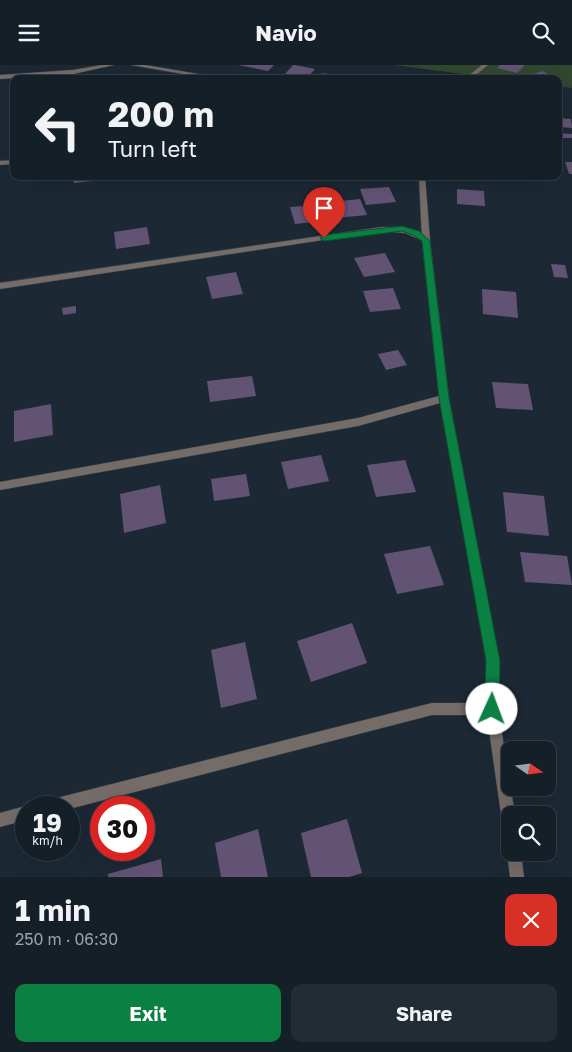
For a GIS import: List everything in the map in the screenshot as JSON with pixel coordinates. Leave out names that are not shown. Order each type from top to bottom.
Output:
[{"type":"street","points":[[29,75],[72,72],[111,65]]},
{"type":"street","points":[[134,65],[198,75]]},
{"type":"street","points":[[473,75],[486,65]]},
{"type":"street","points":[[422,180],[426,241],[444,398],[493,661],[492,709],[507,806]]},
{"type":"street","points":[[0,287],[382,229],[402,229],[416,233],[426,241]]},
{"type":"street","points":[[0,486],[358,422],[444,398]]},
{"type":"street","points":[[80,799],[432,709],[492,709]]},
{"type":"street","points":[[0,820],[15,816]]},
{"type":"street","points":[[515,861],[518,877]]},
{"type":"green space","points":[[394,65],[572,65],[572,88],[562,86],[562,75],[470,75]]},
{"type":"building","points":[[238,65],[274,65],[268,71]]},
{"type":"building","points":[[293,65],[315,69],[310,75],[285,74]]},
{"type":"building","points":[[500,65],[525,65],[517,73],[497,68]]},
{"type":"building","points":[[542,71],[550,75],[531,75]]},
{"type":"building","points":[[562,118],[571,119],[572,128],[562,127]]},
{"type":"building","points":[[562,133],[572,134],[572,138],[562,138]]},
{"type":"building","points":[[565,162],[572,162],[572,174],[569,174]]},
{"type":"building","points":[[74,180],[101,180],[74,183]]},
{"type":"building","points":[[389,187],[396,202],[366,205],[360,189]]},
{"type":"building","points":[[457,189],[484,191],[485,206],[457,204]]},
{"type":"building","points":[[360,199],[367,215],[336,218],[331,202]]},
{"type":"building","points":[[320,205],[325,221],[295,224],[290,207]]},
{"type":"building","points":[[147,227],[150,244],[116,249],[114,232]]},
{"type":"building","points":[[385,253],[395,272],[364,277],[354,258]]},
{"type":"building","points":[[551,264],[565,265],[568,278],[554,277]]},
{"type":"building","points":[[236,272],[243,294],[212,299],[206,277]]},
{"type":"building","points":[[393,288],[401,309],[370,312],[363,291]]},
{"type":"building","points":[[482,289],[516,292],[518,318],[483,314]]},
{"type":"building","points":[[76,306],[76,313],[63,315],[62,308]]},
{"type":"building","points":[[398,350],[407,365],[386,370],[378,354]]},
{"type":"building","points":[[252,376],[256,396],[210,402],[207,381]]},
{"type":"building","points":[[492,382],[528,384],[533,410],[496,408]]},
{"type":"building","points":[[51,404],[53,435],[14,442],[14,411]]},
{"type":"building","points":[[321,455],[329,481],[288,489],[281,462]]},
{"type":"building","points":[[405,460],[416,492],[376,497],[367,465]]},
{"type":"building","points":[[246,474],[250,496],[214,501],[211,479]]},
{"type":"building","points":[[160,485],[166,523],[124,533],[120,494]]},
{"type":"building","points":[[503,492],[544,496],[549,536],[507,532]]},
{"type":"building","points":[[430,546],[444,585],[397,594],[384,554]]},
{"type":"building","points":[[520,552],[567,556],[572,585],[525,582]]},
{"type":"building","points":[[352,623],[367,663],[311,682],[297,641]]},
{"type":"building","points":[[245,642],[257,699],[221,708],[211,650]]},
{"type":"building","points":[[347,819],[362,873],[349,877],[311,877],[301,833]]},
{"type":"building","points":[[258,829],[268,877],[221,877],[215,843]]},
{"type":"building","points":[[161,859],[163,877],[108,877],[108,874]]},
{"type":"route","points":[[324,238],[382,229],[402,229],[416,233],[426,241],[444,398],[493,661],[492,709]]}]
